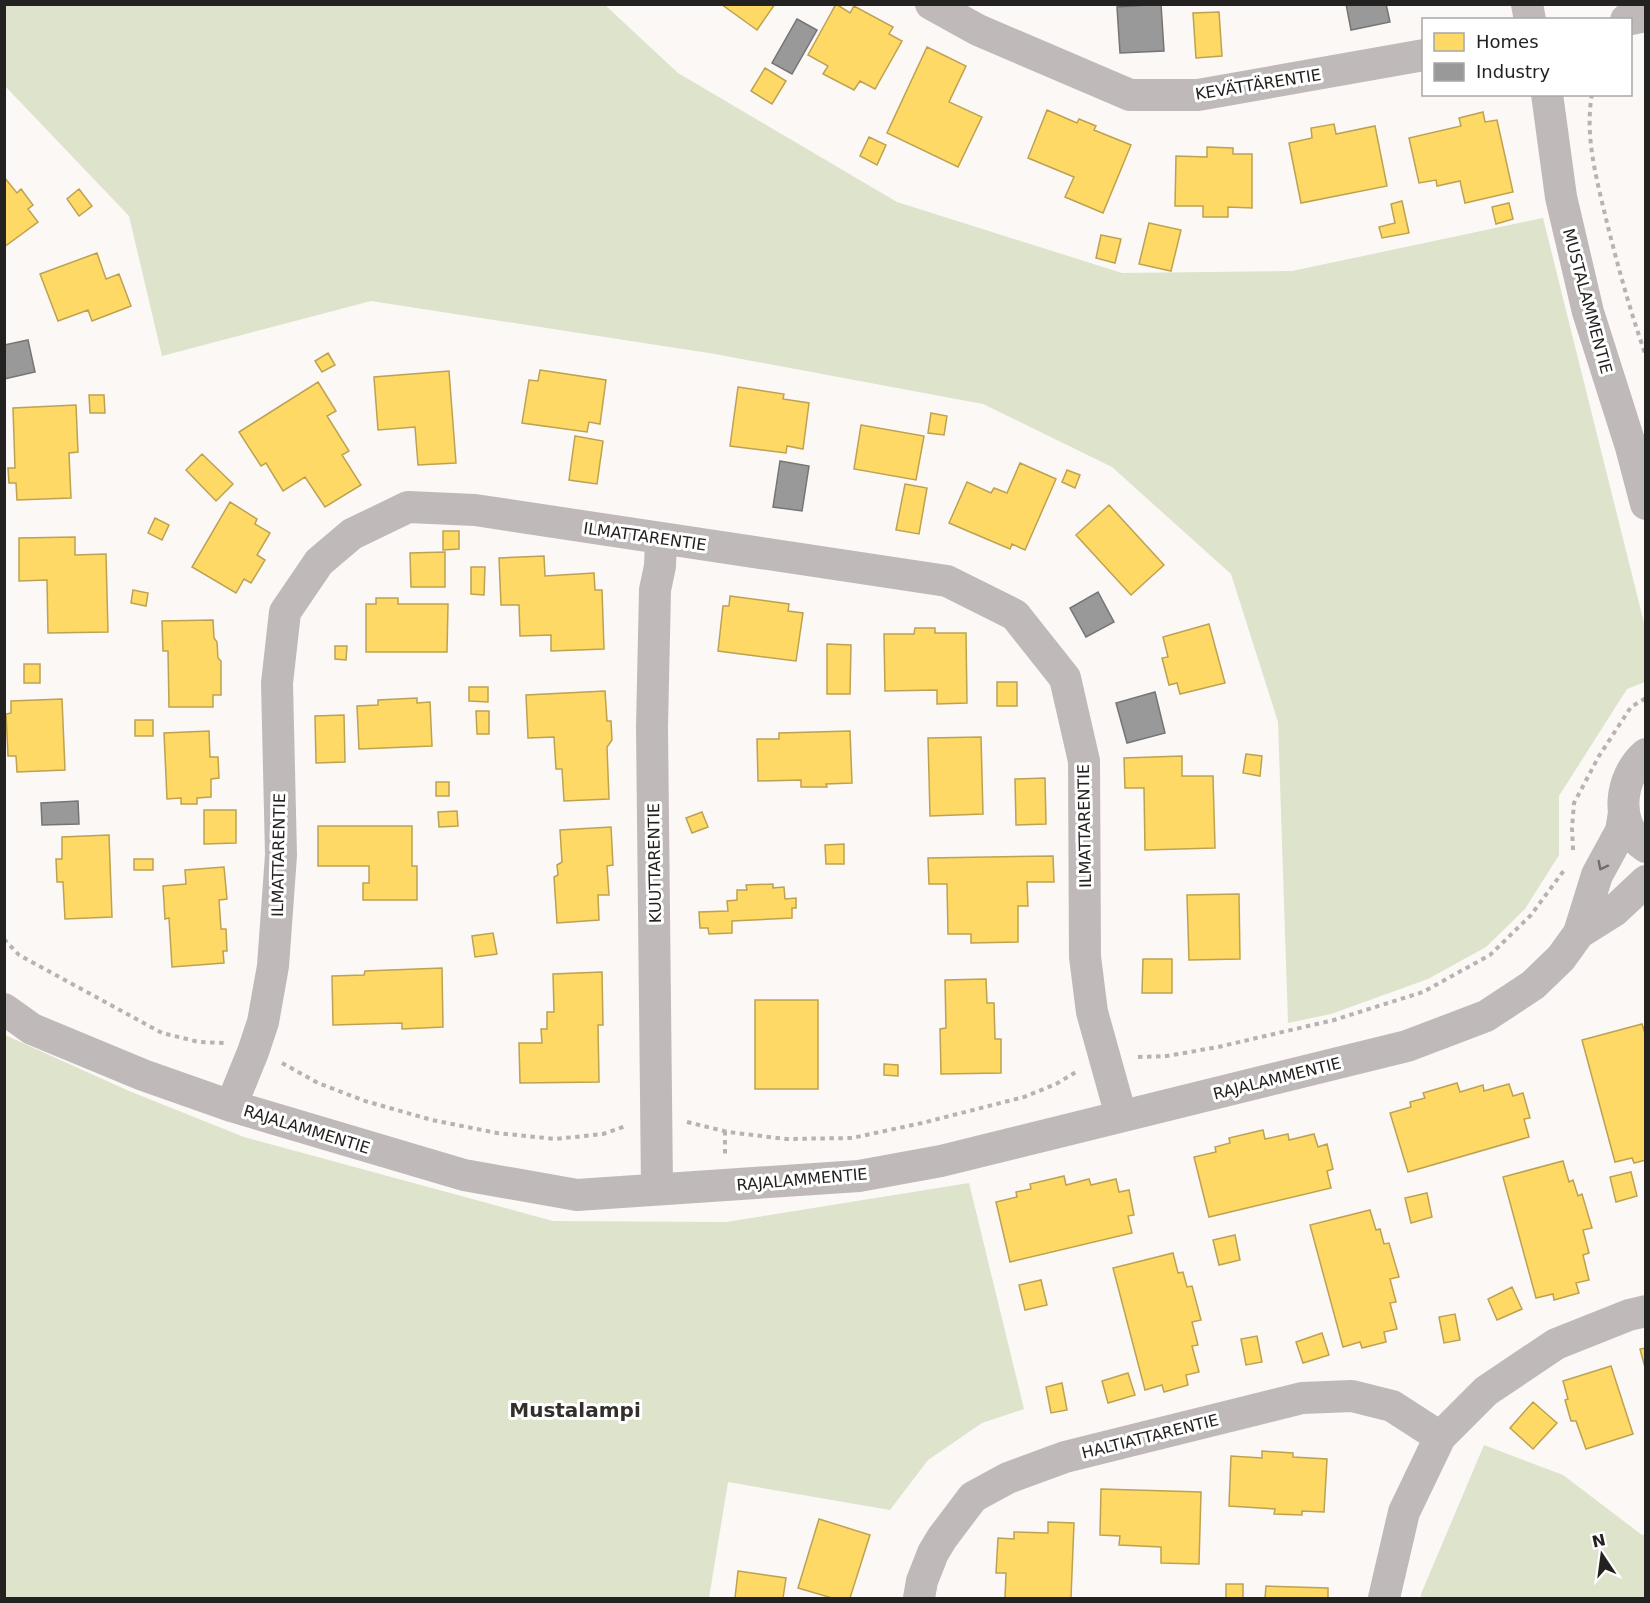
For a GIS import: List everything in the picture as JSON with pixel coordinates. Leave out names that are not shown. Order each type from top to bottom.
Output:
[{"type":"street","name":"KEVÄTTÄRENTIE","points":[[931,4],[978,30],[1130,95],[1198,95],[1422,55]]},
{"type":"street","name":"MUSTALAMMENTIE","points":[[1546,96],[1561,197],[1588,312],[1631,447],[1646,504]]},
{"type":"street","name":"ILMATTARENTIE","points":[[231,1106],[263,1022],[273,966],[281,855],[277,683],[285,612],[319,562],[352,534],[408,507],[475,510],[947,581],[1015,615],[1065,678],[1084,761],[1085,957],[1092,1012],[1121,1116]]},
{"type":"street","name":"KUUTTARENTIE","points":[[657,1188],[652,727],[655,590],[660,566],[661,538]]},
{"type":"street","name":"RAJALAMMENTIE","points":[[4,1009],[32,1029],[143,1075],[231,1106],[464,1176],[578,1195],[859,1176],[941,1161],[1407,1046],[1486,1016],[1533,985],[1561,958],[1579,933],[1597,875],[1621,831],[1624,789],[1631,771],[1645,754]]},
{"type":"street","points":[[1624,813],[1631,832],[1640,844],[1646,847]]},
{"type":"street","name":"RAJALAMMENTIE","points":[[1579,933],[1614,910],[1646,881]]},
{"type":"street","points":[[1384,1599],[1404,1512],[1440,1437],[1486,1391],[1556,1344],[1629,1315],[1646,1311]]},
{"type":"street","name":"HALTIATTARENTIE","points":[[919,1599],[922,1581],[933,1553],[974,1497],[1008,1478],[1065,1457],[1302,1398],[1352,1396],[1392,1406],[1440,1437]]},
{"type":"path","points":[[1592,96],[1590,140],[1598,187],[1619,270],[1646,356]]},
{"type":"path","points":[[4,939],[19,955],[162,1033],[200,1042],[228,1044],[253,1052],[281,1063],[318,1083],[365,1101],[432,1120],[497,1133],[555,1139],[603,1134],[629,1125],[657,1120],[685,1122],[728,1132],[786,1139],[852,1138],[1024,1097],[1056,1084],[1074,1073],[1105,1062],[1167,1056],[1218,1047],[1334,1020],[1423,992],[1490,955],[1531,915],[1568,864]]},
{"type":"green space","points":[[5,4],[605,5],[678,73],[897,202],[1122,273],[1292,271],[1543,218],[1645,627],[1645,682],[1627,689],[1559,796],[1559,855],[1525,909],[1486,947],[1428,979],[1331,1014],[1288,1023],[1278,722],[1231,574],[1112,467],[983,404],[715,354],[371,301],[162,356],[129,216],[5,86]]},
{"type":"green space","points":[[5,1035],[129,1091],[244,1137],[553,1221],[726,1222],[969,1183],[1024,1409],[982,1423],[928,1460],[890,1510],[728,1482],[709,1598],[5,1598]]},
{"type":"green space","points":[[1484,1445],[1563,1475],[1642,1535],[1645,1534],[1645,1598],[1421,1598]]},
{"type":"building: Homes","points":[[721,4],[775,4],[757,30]]},
{"type":"building: Homes","points":[[836,4],[850,13],[854,6],[893,27],[889,34],[902,41],[875,89],[860,81],[854,90],[823,74],[828,66],[808,55]]},
{"type":"building: Homes","points":[[1219,12],[1222,56],[1196,58],[1193,13]]},
{"type":"building: Homes","points":[[927,47],[966,66],[949,102],[982,117],[958,167],[887,133]]},
{"type":"building: Homes","points":[[765,68],[786,81],[772,104],[751,91]]},
{"type":"building: Homes","points":[[1047,110],[1077,123],[1079,119],[1096,126],[1094,130],[1131,145],[1103,213],[1065,197],[1074,177],[1028,158]]},
{"type":"building: Homes","points":[[1483,112],[1485,122],[1497,120],[1513,192],[1465,203],[1460,181],[1437,186],[1436,180],[1419,183],[1409,138],[1461,126],[1459,118]]},
{"type":"building: Homes","points":[[1334,124],[1336,134],[1375,126],[1387,186],[1301,203],[1289,143],[1312,138],[1311,128]]},
{"type":"building: Homes","points":[[869,137],[886,145],[877,165],[860,156]]},
{"type":"building: Homes","points":[[1207,147],[1233,148],[1233,154],[1252,154],[1252,208],[1228,207],[1228,217],[1203,217],[1203,206],[1175,206],[1176,156],[1207,157]]},
{"type":"building: Homes","points":[[4,177],[17,193],[21,189],[33,205],[28,209],[38,222],[4,247]]},
{"type":"building: Homes","points":[[79,189],[92,206],[79,216],[67,199]]},
{"type":"building: Homes","points":[[1402,201],[1409,233],[1382,238],[1379,227],[1395,223],[1391,204]]},
{"type":"building: Homes","points":[[1509,203],[1513,219],[1496,224],[1492,207]]},
{"type":"building: Homes","points":[[1149,223],[1181,230],[1171,271],[1139,264]]},
{"type":"building: Homes","points":[[1101,235],[1121,239],[1115,263],[1096,258]]},
{"type":"building: Homes","points":[[97,253],[106,279],[119,274],[131,306],[92,321],[88,310],[58,321],[40,274]]},
{"type":"building: Homes","points":[[328,353],[335,365],[322,372],[315,361]]},
{"type":"building: Homes","points":[[540,370],[606,380],[600,424],[589,422],[587,432],[522,423],[529,380],[538,381]]},
{"type":"building: Homes","points":[[449,371],[456,463],[418,465],[415,427],[378,430],[374,377]]},
{"type":"building: Homes","points":[[318,382],[336,411],[327,416],[349,451],[342,455],[361,485],[325,507],[305,477],[283,491],[266,463],[261,466],[239,432]]},
{"type":"building: Homes","points":[[738,387],[784,394],[783,399],[809,403],[803,449],[787,446],[786,453],[730,446]]},
{"type":"building: Homes","points":[[89,395],[104,395],[105,413],[90,413]]},
{"type":"building: Homes","points":[[76,405],[78,452],[69,453],[71,498],[17,500],[16,483],[9,483],[8,468],[15,468],[13,408]]},
{"type":"building: Homes","points":[[931,413],[947,416],[944,435],[928,433]]},
{"type":"building: Homes","points":[[861,425],[924,436],[916,480],[854,469]]},
{"type":"building: Homes","points":[[575,436],[603,441],[597,484],[569,480]]},
{"type":"building: Homes","points":[[202,454],[233,484],[216,501],[186,470]]},
{"type":"building: Homes","points":[[1020,463],[1056,479],[1025,550],[1012,544],[1010,549],[949,523],[967,482],[991,493],[994,488],[1007,493]]},
{"type":"building: Homes","points":[[1067,470],[1080,475],[1075,488],[1062,482]]},
{"type":"building: Homes","points":[[905,484],[927,488],[919,534],[896,530]]},
{"type":"building: Homes","points":[[230,502],[257,519],[255,524],[270,533],[257,555],[265,560],[251,583],[244,579],[236,593],[192,567]]},
{"type":"building: Homes","points":[[1109,505],[1164,565],[1131,595],[1076,535]]},
{"type":"building: Homes","points":[[155,518],[169,525],[162,540],[148,533]]},
{"type":"building: Homes","points":[[443,531],[459,531],[459,549],[443,550]]},
{"type":"building: Homes","points":[[75,537],[75,555],[106,554],[108,632],[48,633],[47,580],[19,581],[19,538]]},
{"type":"building: Homes","points":[[445,552],[445,587],[411,587],[410,553]]},
{"type":"building: Homes","points":[[544,556],[545,576],[594,573],[595,590],[602,590],[604,649],[551,651],[551,635],[520,636],[519,605],[501,605],[499,558]]},
{"type":"building: Homes","points":[[471,567],[485,567],[484,595],[471,594]]},
{"type":"building: Homes","points":[[133,590],[148,593],[146,606],[131,603]]},
{"type":"building: Homes","points":[[730,596],[789,604],[788,611],[803,613],[796,661],[718,651],[723,606],[729,606]]},
{"type":"building: Homes","points":[[376,598],[398,598],[398,604],[448,604],[447,652],[366,652],[366,604],[376,604]]},
{"type":"building: Homes","points":[[213,620],[214,638],[217,642],[218,658],[221,661],[221,695],[213,695],[213,707],[169,707],[168,651],[163,651],[162,621]]},
{"type":"building: Homes","points":[[1209,624],[1225,683],[1180,694],[1177,683],[1169,685],[1162,658],[1168,657],[1163,637]]},
{"type":"building: Homes","points":[[915,628],[935,628],[935,633],[966,633],[967,703],[937,704],[937,690],[885,691],[884,634],[914,634]]},
{"type":"building: Homes","points":[[827,644],[851,645],[850,694],[827,694]]},
{"type":"building: Homes","points":[[335,646],[347,646],[346,660],[335,659]]},
{"type":"building: Homes","points":[[24,664],[40,664],[40,683],[24,683]]},
{"type":"building: Homes","points":[[997,682],[1017,682],[1017,706],[997,706]]},
{"type":"building: Homes","points":[[469,687],[488,687],[488,702],[469,701]]},
{"type":"building: Homes","points":[[605,691],[607,721],[611,721],[612,740],[607,747],[609,799],[564,801],[562,769],[556,769],[554,737],[528,738],[526,695]]},
{"type":"building: Homes","points":[[417,698],[417,703],[430,702],[432,746],[359,749],[357,706],[378,705],[378,700]]},
{"type":"building: Homes","points":[[62,699],[65,770],[17,772],[16,756],[8,756],[6,714],[11,713],[11,701]]},
{"type":"building: Homes","points":[[476,711],[489,711],[489,734],[477,734]]},
{"type":"building: Homes","points":[[344,715],[345,762],[316,763],[315,716]]},
{"type":"building: Homes","points":[[135,720],[153,720],[153,736],[135,736]]},
{"type":"building: Homes","points":[[209,731],[210,757],[218,757],[219,778],[211,779],[211,797],[197,798],[197,804],[181,804],[181,798],[167,799],[164,733]]},
{"type":"building: Homes","points":[[850,731],[852,783],[826,784],[827,787],[801,787],[801,780],[758,781],[757,739],[779,739],[779,733]]},
{"type":"building: Homes","points":[[981,737],[983,814],[930,816],[928,738]]},
{"type":"building: Homes","points":[[1246,754],[1262,756],[1260,776],[1243,773]]},
{"type":"building: Homes","points":[[1182,756],[1182,776],[1213,776],[1215,848],[1145,850],[1144,788],[1125,788],[1124,758]]},
{"type":"building: Homes","points":[[1045,778],[1046,824],[1016,825],[1015,779]]},
{"type":"building: Homes","points":[[436,782],[449,782],[449,796],[436,796]]},
{"type":"building: Homes","points":[[204,810],[236,810],[236,843],[204,844]]},
{"type":"building: Homes","points":[[457,811],[458,826],[439,827],[438,812]]},
{"type":"building: Homes","points":[[702,812],[708,827],[692,833],[686,818]]},
{"type":"building: Homes","points":[[318,826],[412,826],[412,866],[417,866],[417,900],[363,900],[363,883],[369,883],[369,866],[318,866]]},
{"type":"building: Homes","points":[[611,827],[613,865],[607,866],[609,895],[598,895],[599,920],[557,923],[554,877],[558,875],[557,865],[562,862],[560,830]]},
{"type":"building: Homes","points":[[109,835],[112,917],[65,919],[63,882],[57,882],[56,859],[62,859],[62,837]]},
{"type":"building: Homes","points":[[844,844],[844,864],[826,864],[825,845]]},
{"type":"building: Homes","points":[[1053,856],[1054,882],[1027,882],[1028,906],[1018,906],[1018,942],[971,943],[971,934],[948,934],[947,884],[929,884],[928,858]]},
{"type":"building: Homes","points":[[134,859],[153,859],[153,870],[134,870]]},
{"type":"building: Homes","points":[[224,867],[227,899],[219,900],[221,929],[226,929],[227,951],[223,951],[224,963],[172,967],[169,918],[165,919],[163,886],[186,884],[185,870]]},
{"type":"building: Homes","points":[[773,884],[773,888],[784,887],[785,899],[796,898],[796,908],[792,908],[792,918],[732,921],[732,933],[709,934],[708,928],[700,928],[699,912],[728,911],[727,901],[737,900],[737,890],[747,890],[746,885]]},
{"type":"building: Homes","points":[[1239,894],[1240,959],[1189,960],[1187,895]]},
{"type":"building: Homes","points":[[493,933],[497,954],[475,957],[472,936]]},
{"type":"building: Homes","points":[[1143,959],[1172,959],[1172,993],[1142,993]]},
{"type":"building: Homes","points":[[442,968],[443,1027],[402,1029],[402,1023],[333,1025],[332,976],[364,975],[365,971]]},
{"type":"building: Homes","points":[[602,972],[603,1025],[598,1025],[599,1082],[520,1083],[519,1043],[542,1043],[541,1029],[547,1029],[547,1012],[554,1012],[553,974]]},
{"type":"building: Homes","points":[[986,979],[987,1003],[994,1003],[995,1039],[1001,1039],[1001,1073],[941,1074],[940,1029],[946,1028],[945,980]]},
{"type":"building: Homes","points":[[755,1000],[818,1000],[818,1089],[755,1089]]},
{"type":"building: Homes","points":[[1642,1024],[1646,1036],[1646,1160],[1634,1163],[1632,1158],[1615,1162],[1582,1040]]},
{"type":"building: Homes","points":[[884,1064],[898,1065],[898,1076],[884,1075]]},
{"type":"building: Homes","points":[[1457,1083],[1460,1092],[1483,1085],[1484,1091],[1509,1084],[1513,1096],[1523,1093],[1530,1118],[1524,1119],[1529,1137],[1408,1172],[1390,1113],[1411,1107],[1410,1102],[1425,1098],[1423,1093]]},
{"type":"building: Homes","points":[[1263,1130],[1265,1139],[1288,1134],[1289,1140],[1314,1134],[1318,1147],[1327,1144],[1333,1169],[1327,1171],[1331,1188],[1209,1217],[1194,1157],[1216,1152],[1215,1147],[1230,1143],[1229,1138]]},
{"type":"building: Homes","points":[[1563,1161],[1569,1182],[1573,1180],[1578,1196],[1582,1194],[1592,1228],[1583,1230],[1589,1253],[1583,1255],[1589,1280],[1576,1283],[1579,1293],[1554,1300],[1553,1294],[1536,1298],[1503,1177]]},
{"type":"building: Homes","points":[[1631,1172],[1637,1196],[1616,1202],[1610,1177]]},
{"type":"building: Homes","points":[[1064,1176],[1066,1185],[1089,1179],[1091,1185],[1116,1179],[1119,1192],[1129,1190],[1134,1215],[1128,1216],[1132,1233],[1010,1262],[996,1202],[1017,1197],[1016,1192],[1031,1189],[1030,1184]]},
{"type":"building: Homes","points":[[1427,1193],[1432,1217],[1411,1223],[1405,1198]]},
{"type":"building: Homes","points":[[1370,1210],[1376,1230],[1380,1229],[1384,1244],[1389,1243],[1399,1277],[1390,1279],[1396,1302],[1390,1303],[1397,1329],[1384,1332],[1386,1342],[1362,1348],[1360,1342],[1343,1347],[1310,1225]]},
{"type":"building: Homes","points":[[1235,1235],[1240,1260],[1219,1265],[1213,1240]]},
{"type":"building: Homes","points":[[1173,1253],[1178,1273],[1183,1272],[1187,1287],[1192,1286],[1201,1320],[1192,1322],[1198,1345],[1192,1346],[1199,1372],[1186,1375],[1188,1385],[1164,1392],[1162,1385],[1145,1390],[1113,1268]]},
{"type":"building: Homes","points":[[1041,1280],[1047,1305],[1025,1310],[1019,1285]]},
{"type":"building: Homes","points":[[1512,1287],[1522,1309],[1497,1320],[1488,1299]]},
{"type":"building: Homes","points":[[1455,1314],[1460,1340],[1444,1343],[1439,1317]]},
{"type":"building: Homes","points":[[1322,1333],[1329,1355],[1303,1363],[1296,1342]]},
{"type":"building: Homes","points":[[1257,1336],[1262,1362],[1246,1365],[1241,1339]]},
{"type":"building: Homes","points":[[1646,1348],[1646,1371],[1640,1349]]},
{"type":"building: Homes","points":[[1611,1366],[1633,1434],[1586,1449],[1576,1421],[1571,1421],[1563,1381]]},
{"type":"building: Homes","points":[[1128,1373],[1135,1395],[1108,1403],[1102,1381]]},
{"type":"building: Homes","points":[[1062,1383],[1067,1410],[1051,1413],[1046,1387]]},
{"type":"building: Homes","points":[[1533,1402],[1557,1423],[1533,1449],[1510,1428]]},
{"type":"building: Homes","points":[[1262,1451],[1293,1453],[1293,1457],[1327,1459],[1324,1512],[1302,1511],[1302,1515],[1274,1514],[1275,1509],[1229,1506],[1231,1456],[1262,1458]]},
{"type":"building: Homes","points":[[1101,1489],[1201,1492],[1199,1564],[1161,1563],[1161,1547],[1119,1545],[1120,1536],[1100,1535]]},
{"type":"building: Homes","points":[[819,1519],[870,1535],[850,1598],[832,1598],[798,1588]]},
{"type":"building: Homes","points":[[1048,1522],[1074,1523],[1071,1598],[1005,1598],[1006,1573],[996,1573],[998,1538],[1014,1539],[1014,1532],[1048,1533]]},
{"type":"building: Homes","points":[[738,1571],[786,1578],[783,1598],[735,1598]]},
{"type":"building: Homes","points":[[1226,1584],[1243,1584],[1243,1598],[1226,1598]]},
{"type":"building: Homes","points":[[1266,1586],[1328,1588],[1328,1598],[1265,1598]]},
{"type":"building: Industry","points":[[1161,4],[1164,51],[1120,53],[1117,7]]},
{"type":"building: Industry","points":[[1346,4],[1386,4],[1390,22],[1351,30]]},
{"type":"building: Industry","points":[[797,19],[817,30],[792,74],[772,63]]},
{"type":"building: Industry","points":[[28,340],[35,372],[4,379],[4,345]]},
{"type":"building: Industry","points":[[780,461],[809,466],[802,511],[773,507]]},
{"type":"building: Industry","points":[[1098,592],[1114,622],[1086,637],[1070,608]]},
{"type":"building: Industry","points":[[1155,692],[1165,733],[1127,743],[1116,703]]},
{"type":"building: Industry","points":[[78,801],[79,824],[42,825],[41,803]]},
{"type":"district","name":"Mustalampi","points":[[575,1410]]}]
